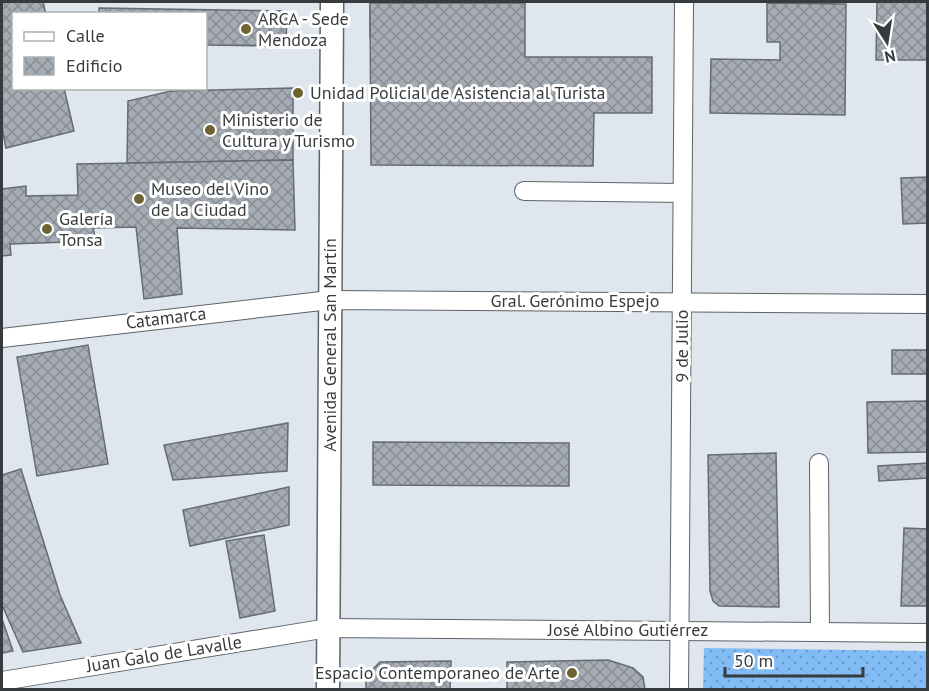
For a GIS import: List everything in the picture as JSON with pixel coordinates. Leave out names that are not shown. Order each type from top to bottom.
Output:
[{"type":"main road","name":"Avenida General San Martín","points":[[328,690],[332,2]]},
{"type":"street","name":"9 de Julio","points":[[679,690],[684,2]]},
{"type":"street","points":[[524,190],[682,193]]},
{"type":"street","name":"Gral. Gerónimo Espejo","points":[[330,300],[927,304]]},
{"type":"street","name":"Catamarca","points":[[2,338],[330,300]]},
{"type":"street","points":[[819,463],[820,632]]},
{"type":"street","name":"José Albino Gutiérrez","points":[[328,628],[927,633]]},
{"type":"street","name":"Juan Galo de Lavalle","points":[[2,681],[328,628]]},
{"type":"shaded area","points":[[704,648],[927,651],[927,689],[703,689]]},
{"type":"building","points":[[2,2],[43,2],[46,12],[12,12],[12,90],[64,90],[74,131],[6,148],[2,128]]},
{"type":"building","points":[[405,2],[405,37],[370,37],[370,3]]},
{"type":"building","points":[[877,2],[928,2],[928,60],[876,60]]},
{"type":"building","points":[[370,3],[525,3],[525,57],[652,57],[652,113],[594,113],[593,166],[371,165]]},
{"type":"building","points":[[767,3],[846,4],[845,115],[710,113],[711,59],[780,60],[780,42],[767,42]]},
{"type":"building","name":"ARCA - Sede Mendoza","points":[[99,8],[287,11],[286,46],[207,45],[207,12],[99,12]]},
{"type":"building","name":"Ministerio de Cultura y Turismo","points":[[293,88],[293,160],[127,163],[128,101],[171,91]]},
{"type":"building","name":"Galería Tonsa","points":[[293,160],[295,230],[177,228],[182,294],[144,299],[136,227],[93,228],[96,241],[10,244],[11,255],[2,256],[2,189],[26,186],[26,196],[78,195],[77,164]]},
{"type":"building","points":[[928,177],[928,223],[903,224],[901,178]]},
{"type":"building","points":[[88,345],[108,464],[37,476],[17,357]]},
{"type":"building","points":[[892,350],[928,350],[928,374],[892,374]]},
{"type":"building","points":[[928,401],[928,452],[868,453],[867,402]]},
{"type":"building","points":[[288,423],[287,471],[173,480],[164,445]]},
{"type":"building","points":[[373,442],[569,443],[569,486],[373,485]]},
{"type":"building","points":[[776,453],[779,607],[719,606],[713,601],[710,591],[708,455]]},
{"type":"building","points":[[928,463],[928,478],[879,481],[878,466]]},
{"type":"building","points":[[21,469],[60,595],[81,643],[23,652],[2,605],[2,475]]},
{"type":"building","points":[[289,487],[289,525],[190,546],[183,510]]},
{"type":"building","points":[[904,528],[928,529],[928,606],[901,606]]},
{"type":"building","points":[[264,535],[275,611],[240,618],[226,541]]},
{"type":"building","points":[[2,619],[13,651],[2,653]]},
{"type":"building","name":"Espacio Contemporaneo de Arte","points":[[608,660],[633,668],[643,677],[645,690],[507,690],[507,662]]},
{"type":"building","points":[[451,661],[450,690],[366,690],[366,676],[380,662]]},
{"type":"place","name":"ARCA - Sede Mendoza","points":[[246,29]]},
{"type":"place","name":"Unidad Policial de Asistencia al Turista","points":[[298,93]]},
{"type":"place","name":"Ministerio de Cultura y Turismo","points":[[210,130]]},
{"type":"place","name":"Museo del Vino de la Ciudad","points":[[139,199]]},
{"type":"place","name":"Galería Tonsa","points":[[47,229]]},
{"type":"place","name":"Espacio Contemporaneo de Arte","points":[[572,673]]}]
